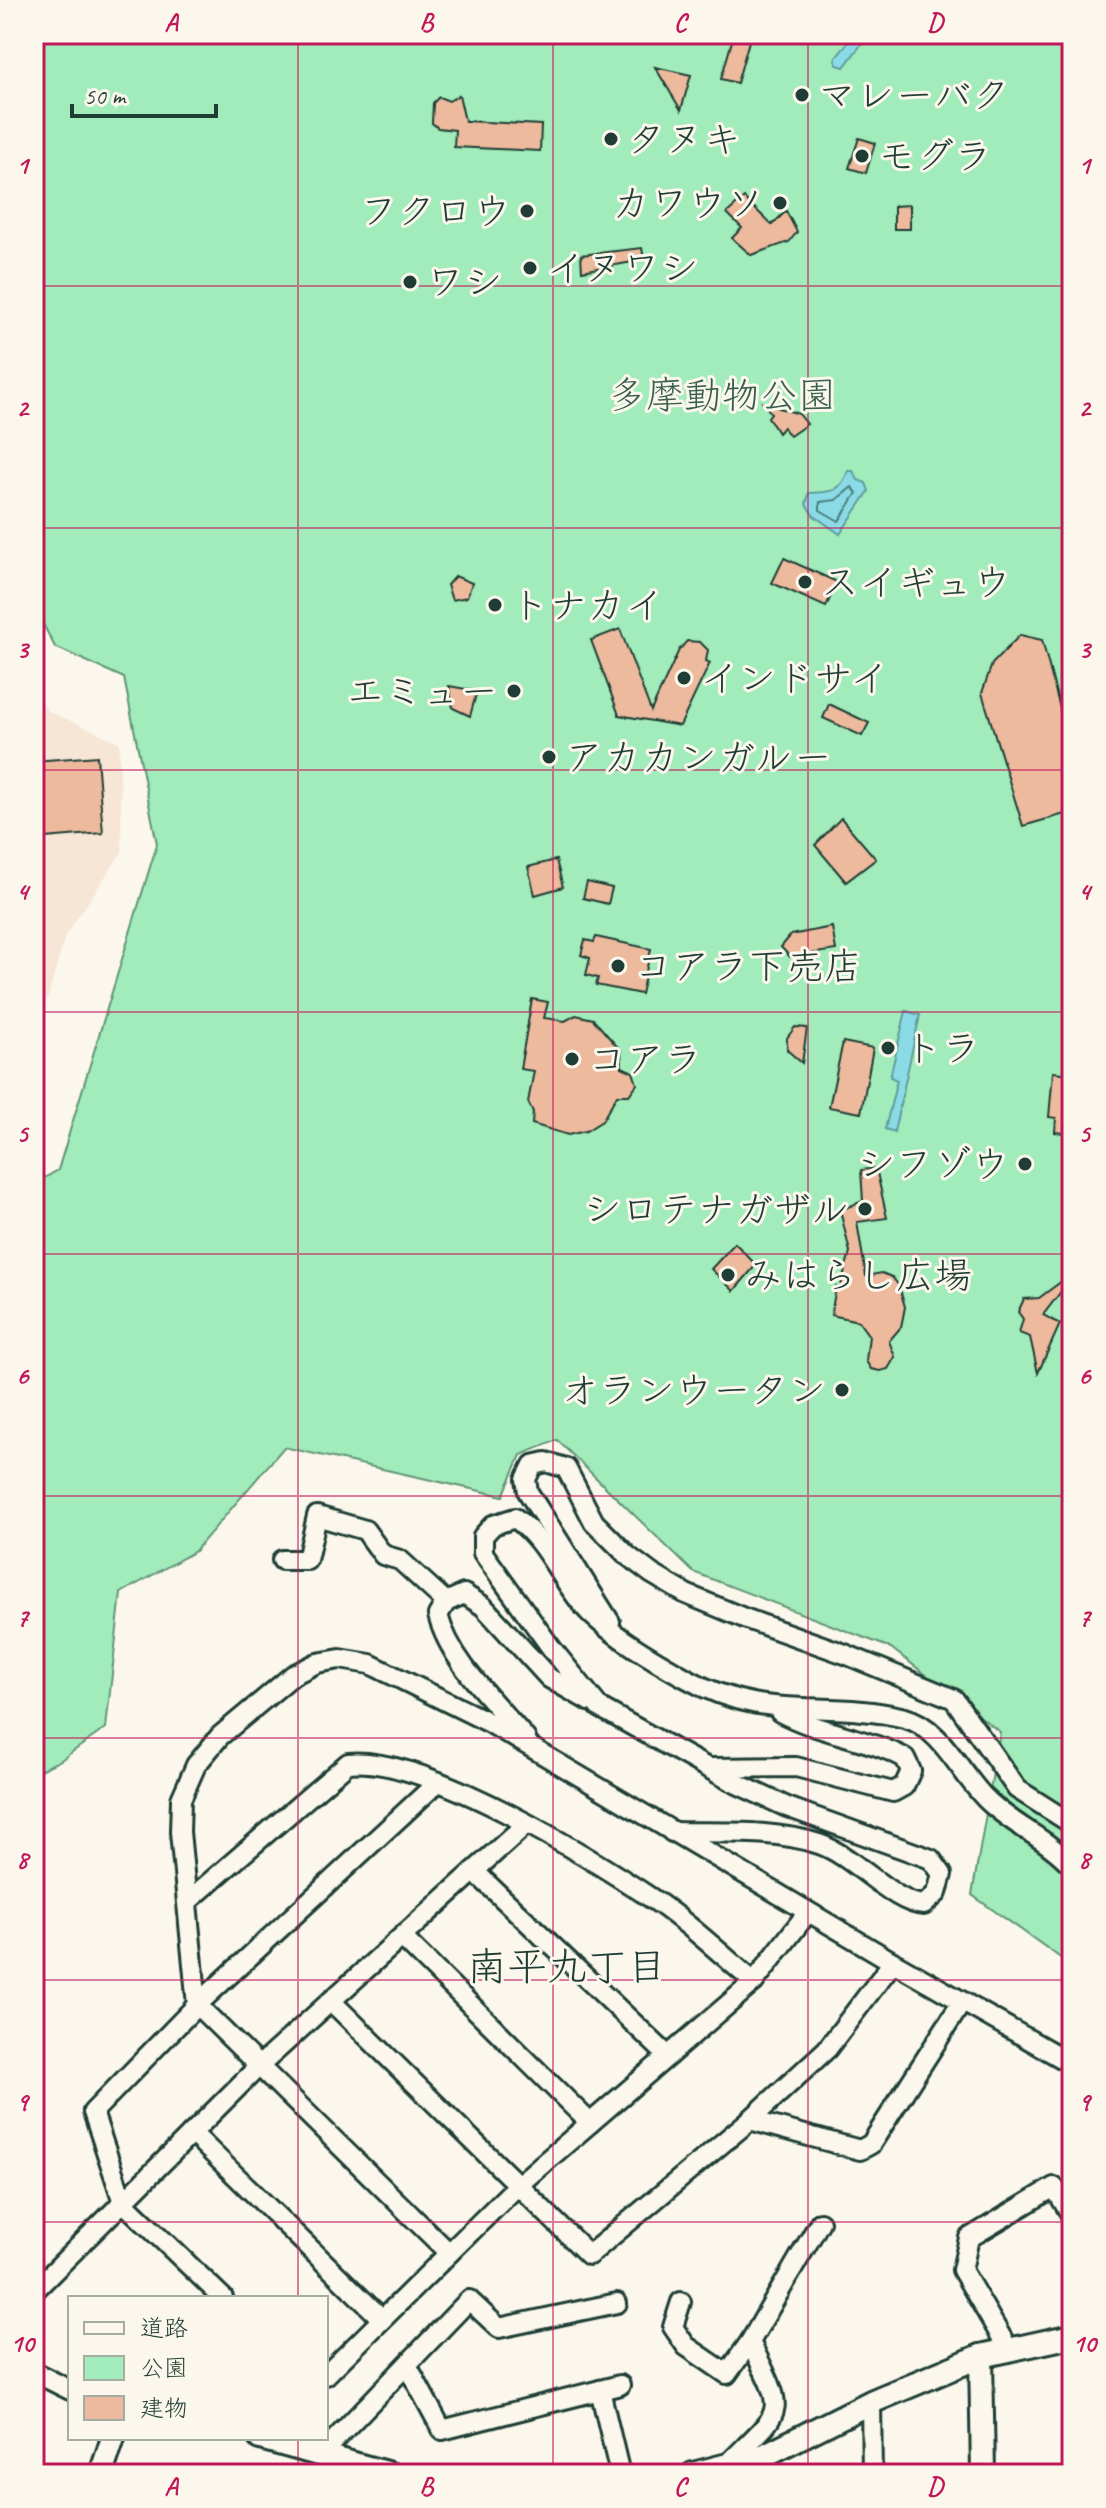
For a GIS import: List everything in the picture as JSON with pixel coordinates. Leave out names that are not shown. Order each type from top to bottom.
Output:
[{"type":"street","points":[[616,1631],[528,1492],[526,1479],[533,1465],[546,1462],[566,1468],[594,1522],[628,1556],[686,1594],[954,1699],[1017,1789],[1072,1824]]},
{"type":"street","points":[[282,1560],[307,1560],[317,1516],[365,1530],[383,1555],[400,1560],[446,1602]]},
{"type":"street","points":[[599,1707],[506,1588],[483,1553],[483,1536],[493,1525],[515,1518],[533,1531],[590,1612],[697,1684],[731,1700],[774,1709],[846,1711],[908,1719],[934,1736],[985,1799],[1062,1854],[1072,1866]]},
{"type":"street","points":[[536,1750],[471,1674],[442,1631],[438,1615],[446,1602],[464,1594],[483,1606],[549,1678],[709,1768],[787,1807],[931,1859],[942,1874],[937,1893],[924,1905],[909,1904],[859,1864],[821,1844],[789,1836],[672,1832]]},
{"type":"street","points":[[449,2253],[197,2005],[181,1799],[196,1765],[220,1736],[293,1675],[317,1663],[340,1659],[370,1664],[490,1723],[893,1962],[1072,2064]]},
{"type":"street","points":[[709,1768],[796,1767],[893,1792],[904,1786],[911,1771],[905,1758],[882,1746],[799,1722],[774,1709]]},
{"type":"street","points":[[187,1902],[348,1763],[371,1760],[473,1796],[525,1825],[661,1905],[754,1982]]},
{"type":"street","points":[[221,2296],[123,2202],[93,2112],[197,2005],[438,1782]]},
{"type":"street","points":[[34,2291],[258,2067],[525,1825]]},
{"type":"street","points":[[474,1871],[668,2056]]},
{"type":"street","points":[[328,2373],[517,2186],[754,1982],[808,1912]]},
{"type":"street","points":[[402,1937],[590,2123]]},
{"type":"street","points":[[331,2001],[589,2255],[750,2120],[827,2049],[893,1962]]},
{"type":"street","points":[[750,2120],[860,2150],[871,2144],[962,2002]]},
{"type":"street","points":[[192,2133],[382,2319]]},
{"type":"street","points":[[1009,2350],[962,2270],[969,2238],[1054,2187],[1072,2216]]},
{"type":"street","points":[[681,2302],[673,2327],[686,2346],[727,2374],[750,2342],[820,2222]]},
{"type":"street","points":[[322,2453],[469,2300],[499,2328],[617,2303]]},
{"type":"street","points":[[693,2474],[728,2464],[763,2465],[871,2402],[981,2356],[1072,2336]]},
{"type":"street","points":[[728,2464],[774,2417],[777,2397],[750,2342]]},
{"type":"street","points":[[981,2356],[983,2474]]},
{"type":"street","points":[[407,2365],[442,2430],[620,2385]]},
{"type":"street","points":[[34,2372],[68,2389]]},
{"type":"street","points":[[600,2390],[620,2474]]},
{"type":"street","points":[[871,2402],[872,2474]]},
{"type":"street","points":[[101,2474],[112,2440]]},
{"type":"street","points":[[268,2440],[390,2474]]},
{"type":"shaded area","points":[[34,693],[48,711],[119,742],[122,852],[65,936],[34,1047]]},
{"type":"green space","name":"多摩動物公園","points":[[34,34],[1072,34],[1072,1966],[972,1895],[1000,1732],[891,1648],[693,1572],[557,1440],[521,1455],[503,1496],[284,1447],[195,1551],[121,1593],[106,1728],[61,1760],[34,1773],[34,1184],[58,1170],[157,844],[124,678],[55,647],[34,607]]},
{"type":"water","points":[[855,34],[869,34],[844,67],[837,65],[835,59]]},
{"type":"water","points":[[848,471],[853,471],[858,480],[866,483],[869,491],[840,534],[813,515],[806,504],[809,493],[838,488]]},
{"type":"water","points":[[906,1011],[920,1015],[894,1132],[885,1129],[897,1080],[890,1077]]},
{"type":"building","points":[[734,34],[751,34],[737,83],[721,79]]},
{"type":"building","points":[[655,67],[691,75],[681,110]]},
{"type":"building","points":[[459,95],[465,121],[541,125],[540,151],[454,147],[455,130],[438,128],[432,123],[433,103],[439,97],[449,101]]},
{"type":"building","name":"モグラ","points":[[859,138],[875,143],[866,173],[849,168]]},
{"type":"building","points":[[744,198],[772,225],[786,211],[797,232],[789,242],[751,255],[732,238],[742,228],[727,213]]},
{"type":"building","points":[[910,205],[910,229],[894,229],[894,206]]},
{"type":"building","points":[[642,248],[644,260],[582,271],[581,255]]},
{"type":"building","points":[[763,403],[799,414],[807,424],[790,436],[783,427],[778,433],[768,417],[771,413]]},
{"type":"building","name":"スイギュウ","points":[[784,558],[837,582],[826,607],[772,583]]},
{"type":"building","points":[[455,576],[472,583],[467,597],[452,600],[447,585]]},
{"type":"building","name":"インドサイ","points":[[620,629],[651,711],[679,650],[687,641],[700,642],[708,650],[706,661],[710,663],[680,726],[619,715],[591,640]]},
{"type":"building","points":[[1020,635],[1042,640],[1072,754],[1072,812],[1023,826],[982,693],[992,664]]},
{"type":"building","points":[[449,686],[477,691],[470,716],[453,708]]},
{"type":"building","points":[[829,704],[869,723],[862,736],[823,718]]},
{"type":"building","points":[[97,756],[103,833],[34,839],[34,761]]},
{"type":"building","points":[[841,818],[876,859],[846,882],[815,845]]},
{"type":"building","points":[[556,860],[563,887],[535,895],[528,867]]},
{"type":"building","points":[[587,882],[612,888],[608,904],[583,898]]},
{"type":"building","points":[[832,927],[836,950],[790,957],[781,947],[791,935]]},
{"type":"building","name":"コアラ下売店","points":[[596,937],[651,949],[641,994],[596,985],[598,978],[586,975],[590,958],[581,955],[585,940],[594,942]]},
{"type":"building","name":"コアラ","points":[[532,999],[548,1002],[544,1018],[565,1021],[576,1015],[593,1019],[621,1051],[622,1067],[633,1072],[637,1084],[629,1095],[617,1095],[602,1121],[586,1131],[568,1135],[532,1124],[533,1112],[528,1102],[534,1071],[520,1069]]},
{"type":"building","points":[[795,1027],[807,1028],[802,1063],[787,1050],[787,1038]]},
{"type":"building","points":[[843,1042],[873,1048],[861,1113],[829,1107]]},
{"type":"building","points":[[1053,1072],[1072,1074],[1072,1134],[1055,1132],[1056,1118],[1049,1117]]},
{"type":"building","points":[[876,1168],[887,1218],[857,1222],[866,1276],[882,1273],[892,1277],[899,1286],[905,1307],[901,1327],[889,1341],[895,1357],[888,1369],[880,1371],[871,1369],[866,1361],[869,1336],[858,1321],[831,1315],[836,1287],[840,1288],[850,1252],[840,1210],[863,1201],[861,1170]]},
{"type":"building","points":[[735,1243],[756,1265],[734,1291],[711,1269]]},
{"type":"building","points":[[1066,1278],[1069,1281],[1043,1315],[1060,1324],[1038,1373],[1030,1337],[1019,1333],[1023,1319],[1018,1312],[1024,1299],[1039,1298]]},
{"type":"place","name":"マレーバク","points":[[802,95]]},
{"type":"place","name":"タヌキ","points":[[611,139]]},
{"type":"place","name":"モグラ","points":[[862,156]]},
{"type":"place","name":"カワウソ","points":[[780,203]]},
{"type":"place","name":"フクロウ","points":[[527,211]]},
{"type":"place","name":"イヌワシ","points":[[530,268]]},
{"type":"place","name":"ワシ","points":[[410,282]]},
{"type":"place","name":"スイギュウ","points":[[805,582]]},
{"type":"place","name":"トナカイ","points":[[495,605]]},
{"type":"place","name":"インドサイ","points":[[684,678]]},
{"type":"place","name":"エミュー","points":[[514,691]]},
{"type":"place","name":"アカカンガルー","points":[[549,757]]},
{"type":"place","name":"コアラ下売店","points":[[618,966]]},
{"type":"place","name":"トラ","points":[[888,1048]]},
{"type":"place","name":"コアラ","points":[[572,1059]]},
{"type":"place","name":"シフゾウ","points":[[1025,1164]]},
{"type":"place","name":"シロテナガザル","points":[[865,1209]]},
{"type":"place","name":"みはらし広場","points":[[728,1275]]},
{"type":"place","name":"オランウータン","points":[[842,1390]]},
{"type":"district","name":"南平九丁目","points":[[567,1967]]}]
